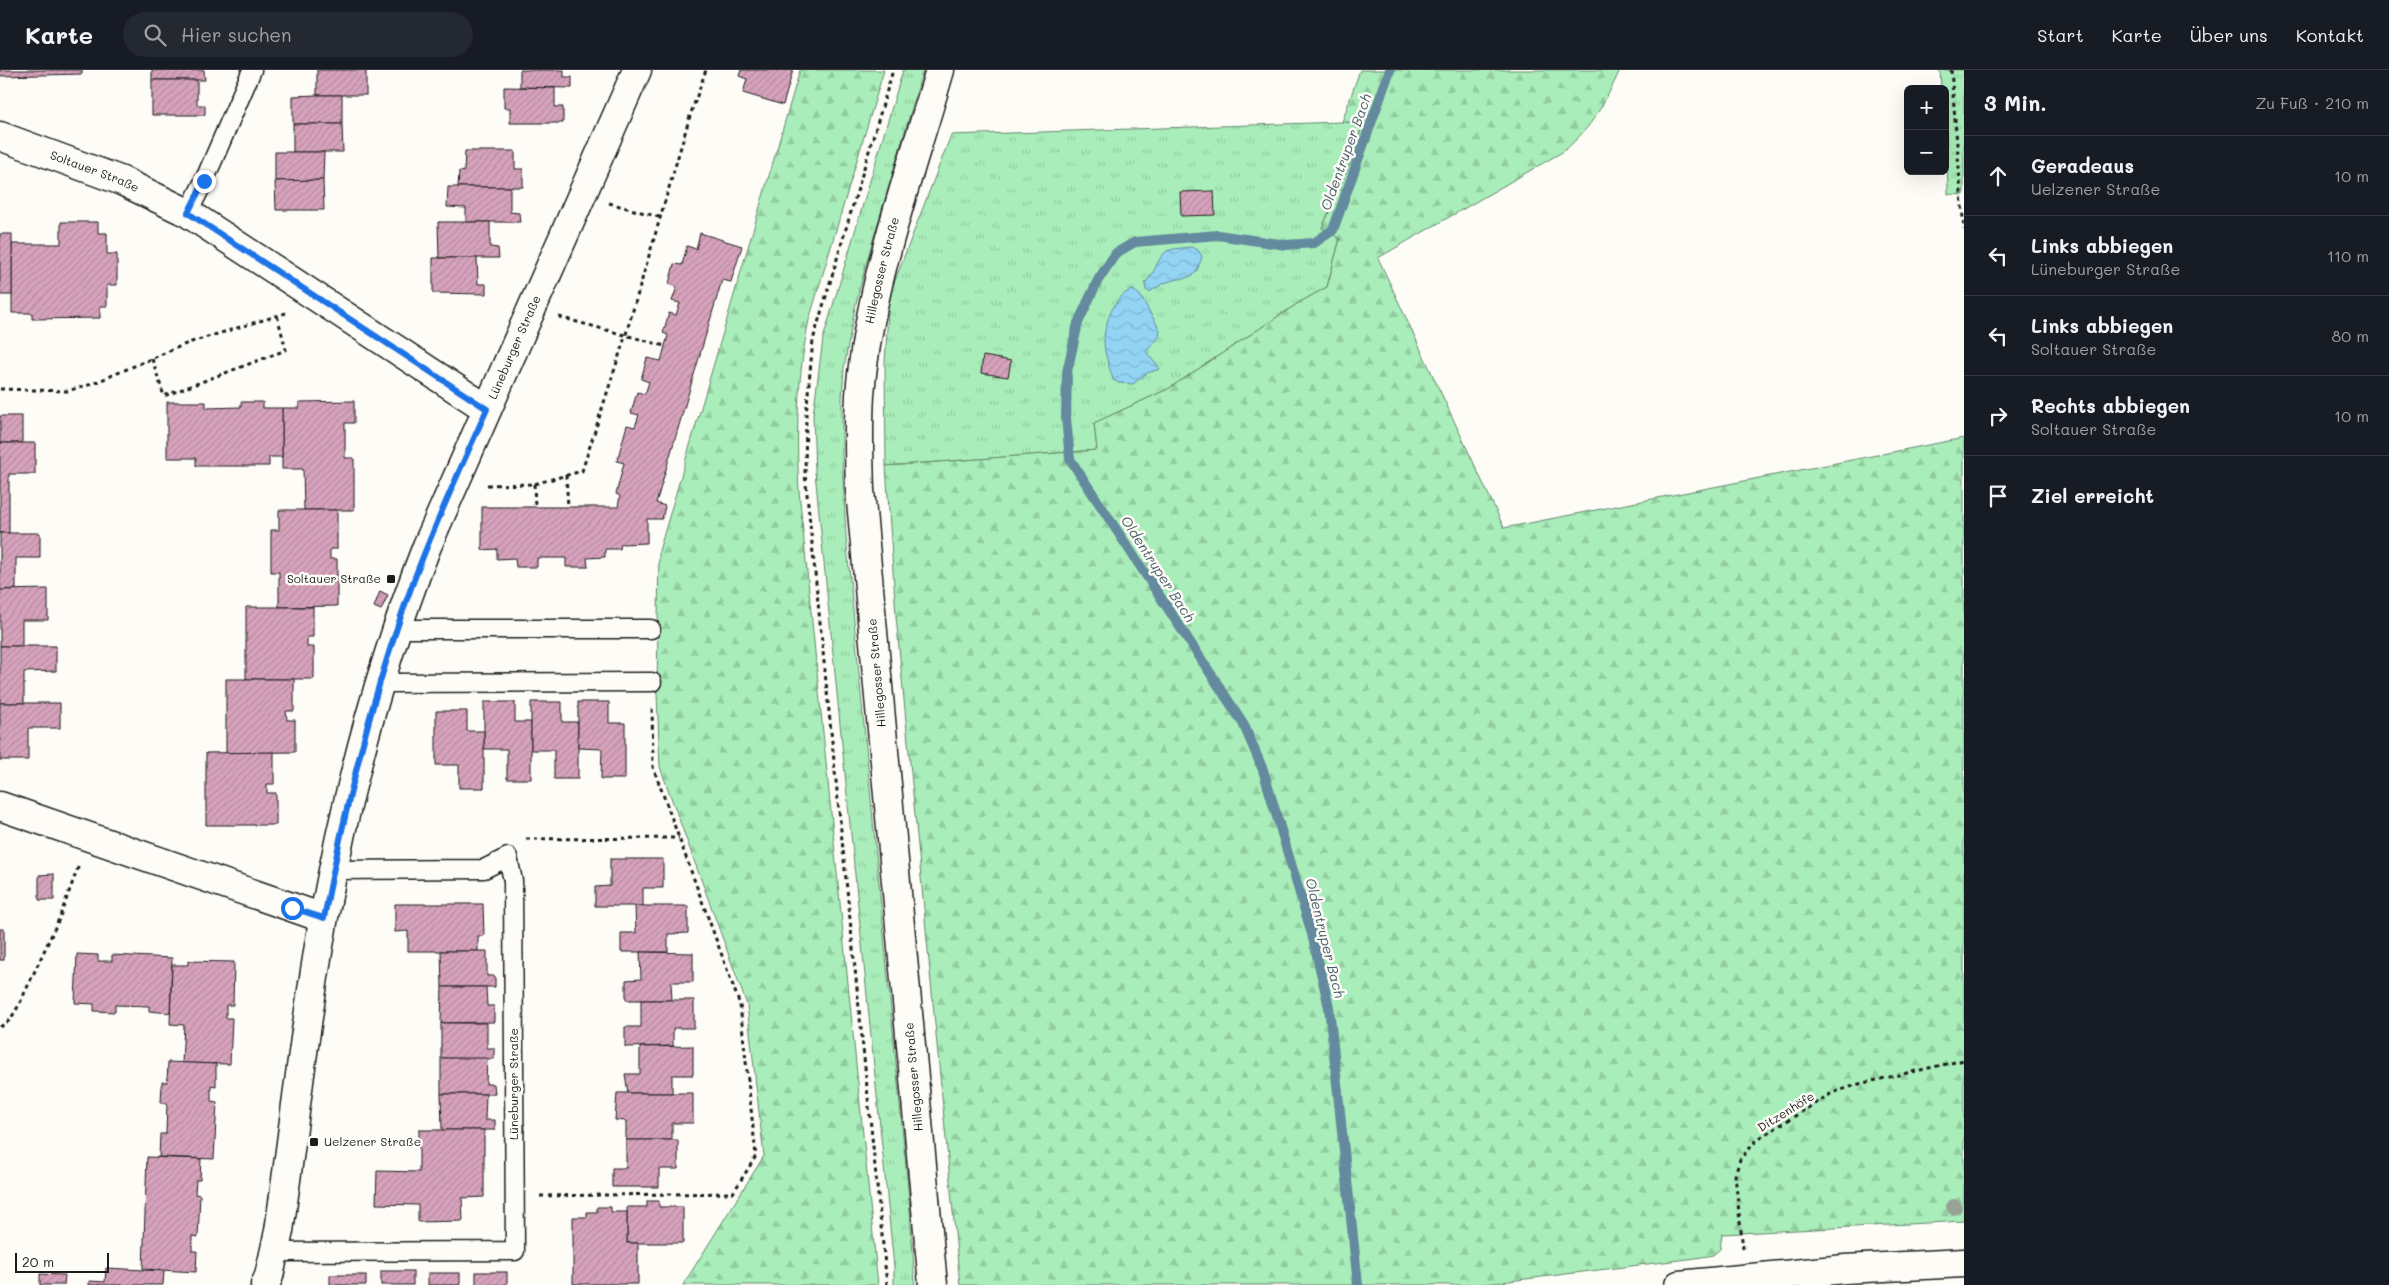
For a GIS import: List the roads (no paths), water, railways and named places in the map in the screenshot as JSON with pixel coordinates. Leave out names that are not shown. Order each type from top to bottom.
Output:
[{"type":"street","name":"Lüneburger Straße","points":[[265,1285],[276,1252],[324,918],[333,870],[380,683],[427,546],[584,194],[637,70]]},
{"type":"street","name":"Hillegosser Straße","points":[[933,1285],[860,490],[858,436],[860,394],[874,303],[940,70]]},
{"type":"street","name":"Soltauer Straße","points":[[0,136],[122,181],[188,213],[487,409]]},
{"type":"street","points":[[0,806],[324,918]]},
{"type":"street","points":[[1679,1285],[1845,1269],[1964,1263]]},
{"type":"lane","points":[[188,213],[204,181],[252,70]]},
{"type":"lane","points":[[397,629],[651,629]]},
{"type":"lane","points":[[380,683],[652,682]]},
{"type":"lane","name":"Lüneburger Straße","points":[[276,1252],[515,1251],[513,881],[508,857],[484,869],[333,870]]},
{"type":"water","points":[[1191,247],[1198,250],[1202,256],[1194,274],[1165,283],[1149,292],[1146,290],[1145,283],[1167,251]]},
{"type":"water","points":[[1133,290],[1140,295],[1160,330],[1159,337],[1146,352],[1160,369],[1147,373],[1133,384],[1119,383],[1113,380],[1105,351],[1106,326],[1116,303],[1127,292]]},
{"type":"waterway","name":"Oldentruper Bach","points":[[1358,1285],[1329,1007],[1312,934],[1263,770],[1243,723],[1070,459],[1066,418],[1067,372],[1078,323],[1098,280],[1116,253],[1135,242],[1218,235],[1286,245],[1314,243],[1333,230],[1390,70]]},
{"type":"place","name":"Soltauer Straße","points":[[391,579]]},
{"type":"place","name":"Uelzener Straße","points":[[314,1142]]}]
